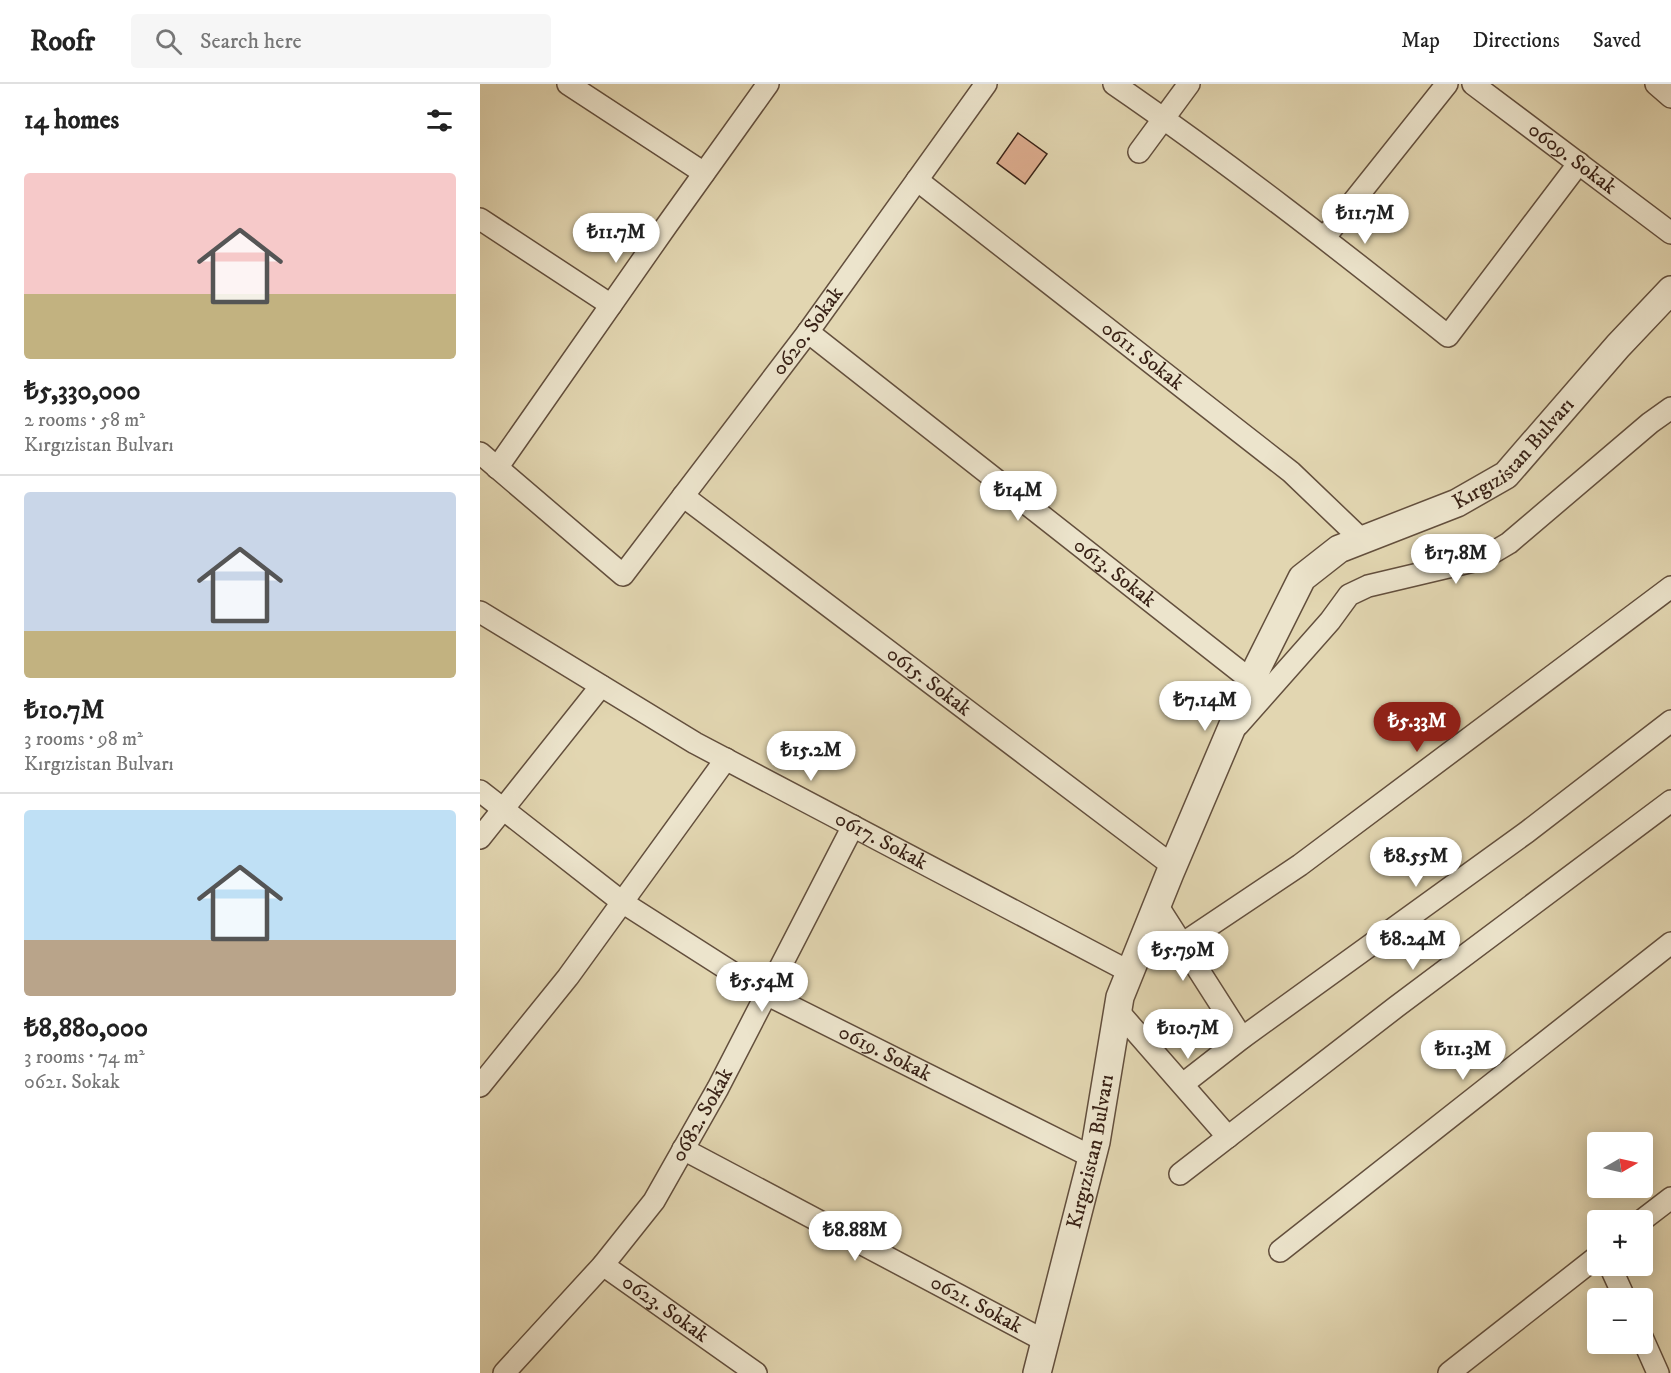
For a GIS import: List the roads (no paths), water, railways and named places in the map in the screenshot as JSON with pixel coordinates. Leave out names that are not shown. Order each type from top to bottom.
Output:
[{"type":"street","points":[[568,84],[704,173]]},
{"type":"street","points":[[480,453],[497,468],[768,84]]},
{"type":"street","name":"0620. Sokak","points":[[497,468],[623,574],[808,332],[986,84]]},
{"type":"street","points":[[1114,84],[1164,118],[1324,237],[1448,336],[1579,163]]},
{"type":"street","points":[[1139,152],[1189,84]]},
{"type":"street","points":[[1324,237],[1447,84]]},
{"type":"street","name":"0609. Sokak","points":[[1473,84],[1671,233]]},
{"type":"street","points":[[1656,84],[1671,97]]},
{"type":"street","name":"0611. Sokak","points":[[917,180],[1291,472],[1362,540]]},
{"type":"street","points":[[480,219],[611,306]]},
{"type":"street","name":"Kırgızistan Bulvarı","points":[[1037,1373],[1092,1157],[1120,997],[1252,681],[1302,578],[1339,549],[1457,503],[1506,475],[1618,346],[1671,290]]},
{"type":"street","name":"0613. Sokak","points":[[808,332],[1252,681]]},
{"type":"street","points":[[1228,737],[1330,621],[1349,595],[1368,586],[1482,559],[1509,543],[1650,423],[1671,408]]},
{"type":"street","name":"0615. Sokak","points":[[683,496],[1173,866]]},
{"type":"street","points":[[1182,944],[1300,865],[1671,587]]},
{"type":"street","name":"0617. Sokak","points":[[480,612],[726,759],[1130,972]]},
{"type":"street","points":[[480,838],[601,686]]},
{"type":"street","points":[[1183,1084],[1242,1038],[1527,832],[1671,721]]},
{"type":"street","points":[[480,1086],[568,977],[726,759]]},
{"type":"street","name":"0619. Sokak","points":[[480,791],[622,902],[766,994],[1092,1157]]},
{"type":"street","points":[[1180,1174],[1396,1007],[1671,801]]},
{"type":"street","name":"0682. Sokak","points":[[504,1373],[603,1265],[654,1201],[718,1088],[852,826]]},
{"type":"street","points":[[1157,905],[1242,1038]]},
{"type":"street","points":[[1280,1251],[1671,943]]},
{"type":"street","points":[[1118,1010],[1228,1137]]},
{"type":"street","name":"0621. Sokak","points":[[683,1149],[1045,1341]]},
{"type":"street","points":[[1653,1212],[1671,1198]]},
{"type":"street","name":"0623. Sokak","points":[[603,1265],[756,1373]]},
{"type":"street","points":[[1449,1373],[1587,1265]]},
{"type":"street","points":[[1653,1354],[1662,1367]]}]
